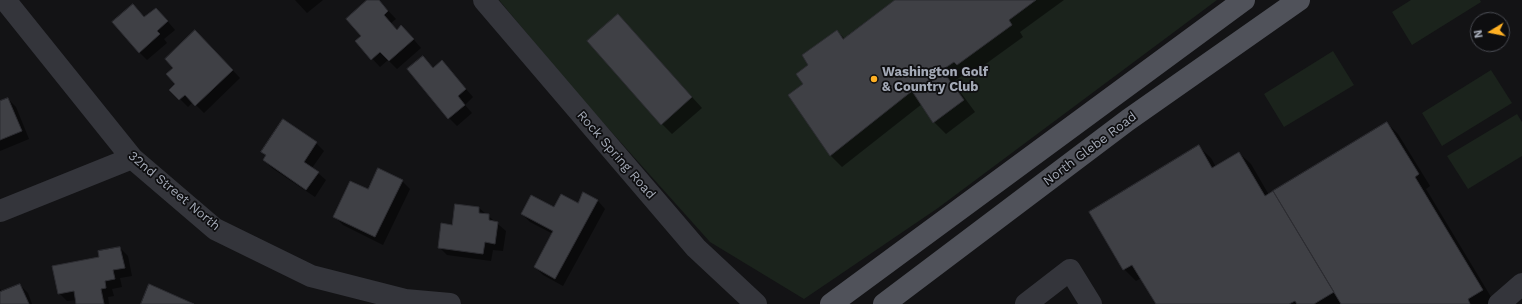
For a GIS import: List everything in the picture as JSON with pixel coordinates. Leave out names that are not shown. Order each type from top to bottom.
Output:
[{"type":"main road","name":"North Glebe Road","points":[[831,304],[1244,0]]},
{"type":"main road","name":"North Glebe Road","points":[[884,304],[1128,120],[1299,0]]},
{"type":"street","name":"32nd Street North","points":[[5,0],[132,158],[215,229],[311,276],[405,300],[450,304]]},
{"type":"street","name":"Rock Spring Road","points":[[484,0],[696,248],[756,304]]},
{"type":"street","points":[[0,211],[132,158]]},
{"type":"street","points":[[1026,304],[1070,270],[1091,304]]},
{"type":"street","points":[[1500,304],[1522,284]]},
{"type":"shaded area","points":[[499,0],[1217,0],[938,208],[804,299],[710,242],[573,89]]},
{"type":"shaded area","points":[[1411,0],[1480,0],[1481,2],[1412,45],[1392,12]]},
{"type":"shaded area","points":[[1333,51],[1354,85],[1284,127],[1264,94]]},
{"type":"shaded area","points":[[1491,70],[1512,103],[1442,146],[1422,113]]},
{"type":"shaded area","points":[[1517,114],[1522,122],[1522,156],[1468,189],[1447,156]]},
{"type":"building","points":[[367,0],[379,0],[388,11],[384,15],[397,30],[401,25],[414,39],[389,61],[380,52],[371,60],[355,41],[361,36],[346,19]]},
{"type":"building","name":"Washington Golf & Country Club","points":[[895,0],[1036,0],[1009,20],[1012,25],[957,65],[954,62],[942,70],[964,100],[933,123],[912,91],[830,156],[788,95],[803,84],[796,74],[808,65],[802,55],[837,30],[843,39]]},
{"type":"building","points":[[133,4],[144,17],[156,8],[168,21],[157,31],[160,34],[139,53],[112,22]]},
{"type":"building","points":[[618,14],[692,97],[661,125],[587,41]]},
{"type":"building","points":[[195,30],[233,70],[195,106],[185,95],[179,100],[169,90],[175,84],[166,74],[173,68],[165,59]]},
{"type":"building","points":[[423,56],[433,68],[442,60],[466,89],[458,96],[465,105],[448,119],[407,69]]},
{"type":"building","points":[[8,98],[22,131],[0,140],[0,101]]},
{"type":"building","points":[[283,119],[317,142],[304,162],[319,172],[306,190],[263,160],[266,155],[261,152]]},
{"type":"building","points":[[1387,122],[1419,174],[1415,177],[1483,290],[1468,299],[1470,304],[1341,304],[1273,191]]},
{"type":"building","points":[[1199,145],[1212,168],[1239,152],[1265,196],[1273,191],[1334,292],[1314,304],[1297,304],[1295,301],[1289,304],[1156,304],[1132,265],[1123,270],[1089,212]]},
{"type":"building","points":[[378,168],[403,180],[375,237],[333,217],[350,181],[368,189]]},
{"type":"building","points":[[583,192],[598,200],[555,279],[534,267],[553,231],[521,214],[531,195],[554,207],[561,194],[578,203]]},
{"type":"building","points":[[455,204],[479,207],[479,213],[489,214],[489,220],[498,222],[495,244],[485,242],[483,254],[438,248],[441,223],[452,225]]},
{"type":"building","points":[[120,247],[125,268],[113,270],[115,279],[105,281],[106,288],[101,289],[104,304],[76,304],[74,291],[58,294],[52,266],[99,257],[98,251]]},
{"type":"building","points":[[20,284],[29,304],[0,304],[0,292]]},
{"type":"building","points":[[149,284],[194,304],[141,304]]},
{"type":"place","name":"Washington Golf & Country Club","points":[[874,79]]}]
